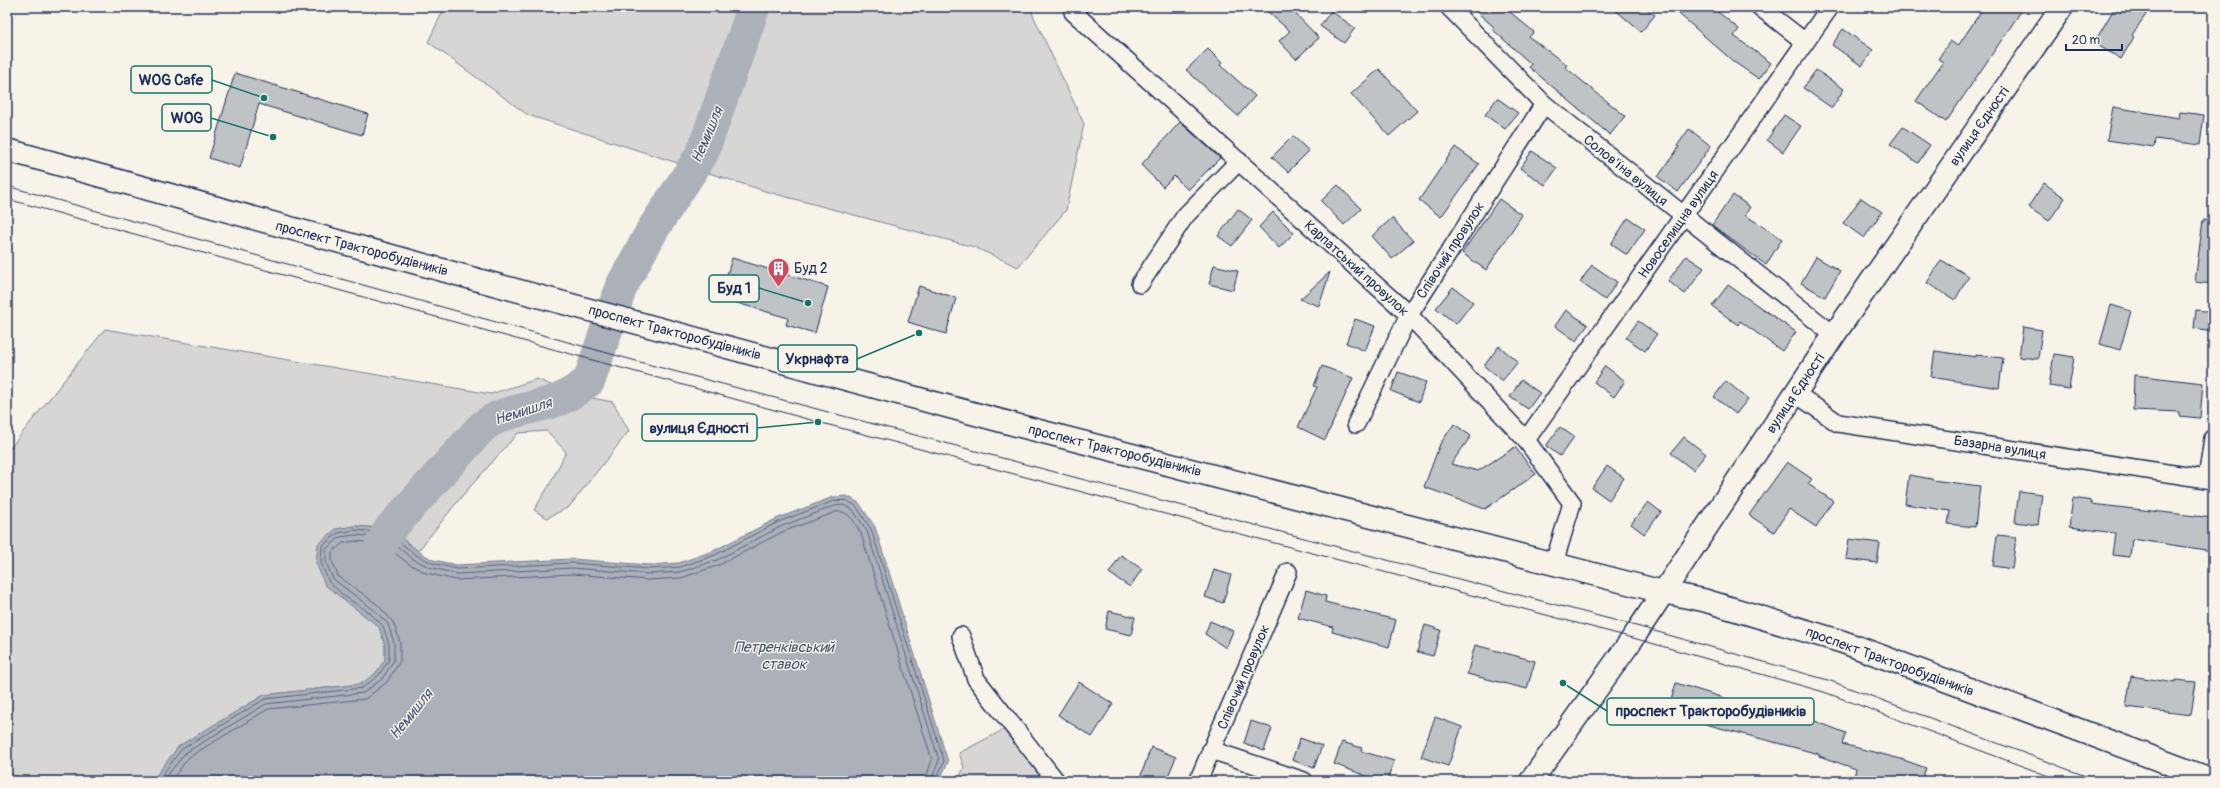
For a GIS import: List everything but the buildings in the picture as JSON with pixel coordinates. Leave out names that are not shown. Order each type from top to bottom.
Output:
[{"type":"main road","name":"вулиця Єдності","points":[[1531,781],[1633,638],[1834,335],[2062,7]]},
{"type":"main road","name":"проспект Тракторобудівників","points":[[7,150],[537,296],[1027,427],[1663,592],[1703,600],[1844,642],[2213,780]]},
{"type":"street","name":"Солов'їна вулиця","points":[[1448,7],[1544,104],[1683,217],[1834,335]]},
{"type":"street","points":[[1760,7],[1804,42]]},
{"type":"street","name":"Новоселищна вулиця","points":[[1526,440],[1830,7]]},
{"type":"street","name":"Карпатський провулок","points":[[1075,10],[1239,162],[1409,315],[1526,440],[1572,503],[1554,563]]},
{"type":"street","name":"Співочий провулок","points":[[1356,424],[1409,315],[1544,104]]},
{"type":"street","points":[[1140,284],[1185,216],[1239,162]]},
{"type":"street","name":"Базарна вулиця","points":[[1795,393],[1838,423],[2210,479]]},
{"type":"street","points":[[2210,479],[2213,438]]},
{"type":"street","name":"Співочий провулок","points":[[1198,781],[1288,572]]},
{"type":"street","points":[[961,636],[976,679],[1056,781]]},
{"type":"street","points":[[1211,750],[1304,781]]},
{"type":"shaded area","points":[[445,7],[1034,7],[1032,13],[1084,124],[1066,210],[1018,267],[974,247],[768,192],[528,115],[428,42]]},
{"type":"shaded area","points":[[105,329],[491,394],[537,379],[571,394],[613,402],[629,431],[569,507],[547,518],[534,510],[550,484],[566,452],[547,431],[518,433],[462,496],[418,551],[390,529],[355,526],[336,529],[342,599],[368,616],[379,627],[385,645],[385,660],[375,674],[361,684],[264,695],[179,746],[152,781],[27,781],[7,772],[7,452]]},
{"type":"shaded area","points":[[1005,729],[1046,781],[958,781],[964,767],[959,753]]},
{"type":"water","name":"Петренківський ставок","points":[[847,496],[859,503],[875,527],[948,762],[939,781],[152,781],[179,746],[264,695],[361,684],[375,674],[385,660],[385,645],[379,627],[325,585],[316,563],[318,544],[336,529],[355,526],[390,529],[418,551],[433,560],[457,565],[572,559],[648,565],[679,563],[713,551],[776,519],[833,497]]},
{"type":"waterway","name":"Немишля","points":[[380,570],[378,559],[380,549],[390,529],[481,428],[498,417],[559,399],[589,381],[621,287],[653,229],[702,154],[754,7]]},
{"type":"tram line","points":[[7,186],[647,364],[1640,627],[1828,680],[2099,781]]},
{"type":"tram line","points":[[7,199],[818,422],[1633,638],[1824,692],[2062,781]]},
{"type":"place","name":"WOG Cafe","points":[[264,98]]},
{"type":"place","name":"WOG","points":[[273,137]]},
{"type":"place","name":"Буд 2","points":[[779,288]]},
{"type":"place","name":"Буд 1","points":[[808,303]]},
{"type":"place","name":"Укрнафта","points":[[919,333]]},
{"type":"place","name":"вулиця Єдності","points":[[818,422]]},
{"type":"place","name":"проспект Тракторобудівників","points":[[1563,683]]}]
